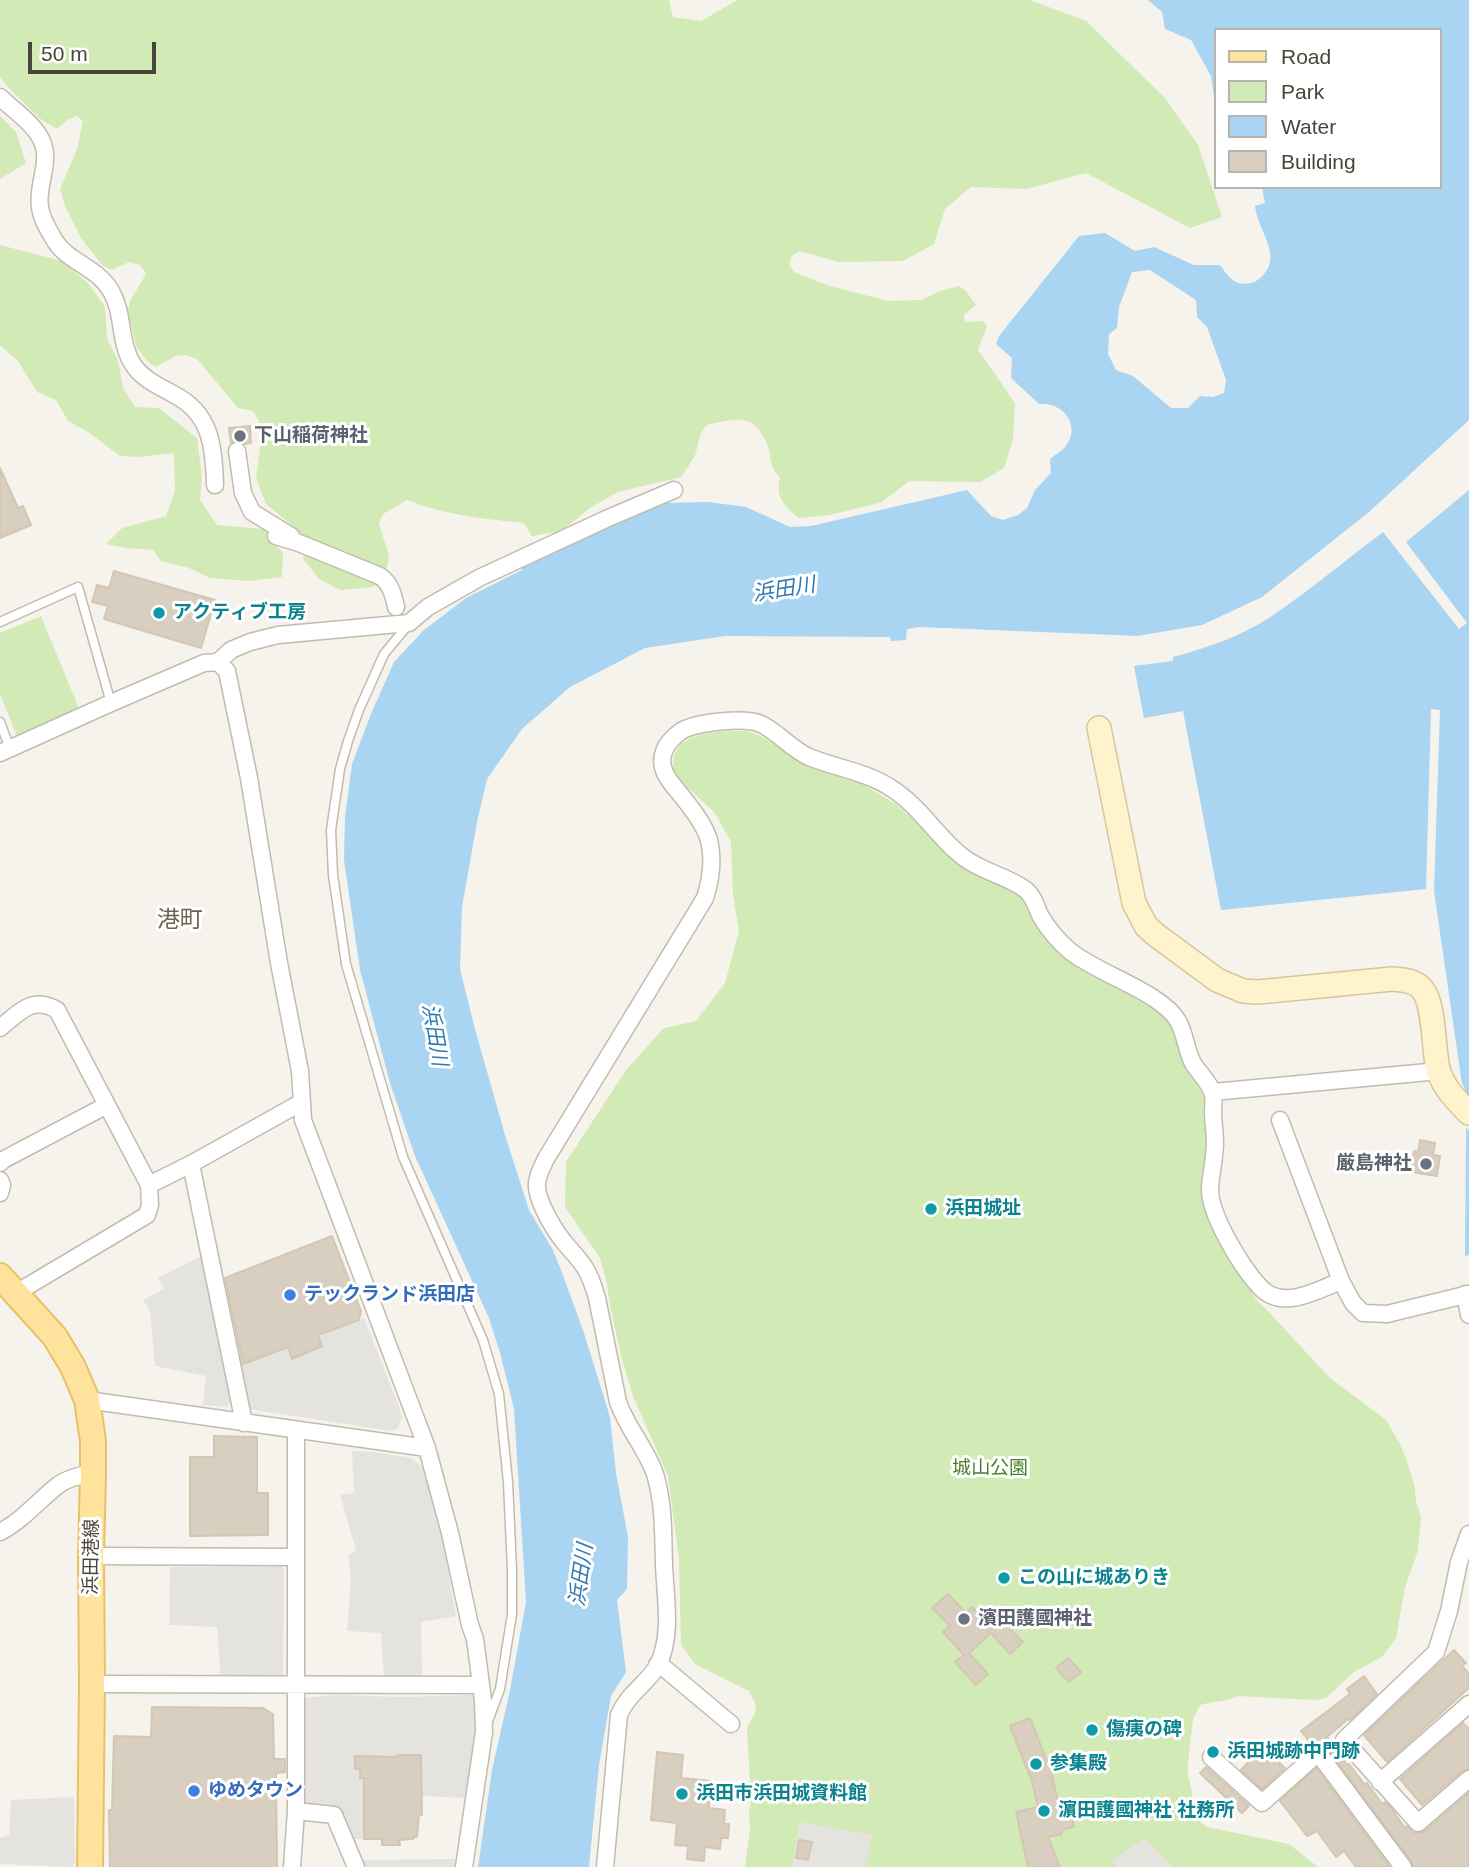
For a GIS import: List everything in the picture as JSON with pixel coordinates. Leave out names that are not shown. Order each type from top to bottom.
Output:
[{"type":"main road","name":"浜田港線","points":[[8,1285],[55,1337],[69,1359],[88,1400],[93,1441],[90,1867]]},
{"type":"street","points":[[0,97],[40,136],[46,160],[40,208],[56,242],[61,250],[97,273],[110,289],[118,307],[125,351],[139,372],[158,387],[191,404],[201,417],[214,451],[215,485]]},
{"type":"street","points":[[237,451],[243,493],[252,513],[299,543]]},
{"type":"street","points":[[5,751],[204,663],[218,662],[231,650],[250,642],[278,635],[410,623],[428,607],[479,578],[606,519],[674,491]]},
{"type":"street","points":[[276,536],[380,576],[392,589],[396,607]]},
{"type":"street","points":[[218,662],[227,671],[231,684],[249,778],[279,963],[300,1071],[303,1121],[427,1448],[475,1639],[484,1732],[464,1867]]},
{"type":"street","points":[[605,1867],[619,1715],[627,1700],[657,1665],[664,1648],[666,1633],[663,1521],[654,1471],[618,1402],[592,1284],[586,1270],[562,1240],[547,1214],[536,1185],[547,1157],[705,898],[711,880],[709,840],[701,822],[663,770],[665,749],[683,729],[721,722],[760,723],[806,756],[873,778],[893,789],[911,804],[947,845],[966,860],[1025,890],[1054,937],[1072,953],[1166,1007],[1178,1021],[1193,1064],[1213,1092],[1215,1142],[1210,1192],[1213,1206],[1228,1240],[1248,1272],[1270,1296],[1281,1300],[1302,1296],[1341,1281]]},
{"type":"street","points":[[1099,728],[1134,903],[1146,926],[1217,980],[1243,991],[1258,992],[1392,979],[1415,983],[1423,989],[1430,1008],[1439,1070],[1451,1095],[1469,1113]]},
{"type":"street","points":[[0,1028],[33,1004],[43,1003],[57,1010],[149,1185],[150,1205],[146,1215],[8,1285]]},
{"type":"street","points":[[1213,1092],[1439,1070]]},
{"type":"street","points":[[149,1185],[302,1102]]},
{"type":"street","points":[[0,1163],[107,1105]]},
{"type":"street","points":[[1280,1120],[1341,1281],[1353,1303],[1363,1312],[1387,1314],[1467,1294],[1469,1315]]},
{"type":"street","points":[[191,1164],[244,1423]]},
{"type":"street","points":[[0,1180],[0,1193]]},
{"type":"street","points":[[88,1400],[427,1448]]},
{"type":"street","points":[[292,1867],[296,1811],[296,1431]]},
{"type":"street","points":[[0,1532],[58,1485],[77,1476],[93,1473]]},
{"type":"street","points":[[1469,1534],[1436,1652],[1344,1740],[1418,1823],[1469,1779]]},
{"type":"street","points":[[91,1556],[295,1557]]},
{"type":"street","points":[[657,1665],[663,1667],[731,1724]]},
{"type":"street","points":[[92,1684],[480,1685]]},
{"type":"street","points":[[1380,1782],[1469,1704]]},
{"type":"street","points":[[1211,1757],[1262,1802],[1318,1753],[1404,1867]]},
{"type":"street","points":[[296,1811],[334,1815],[356,1867]]},
{"type":"lane","points":[[0,622],[78,587],[111,703]]},
{"type":"lane","points":[[410,623],[384,654],[348,741],[340,769],[331,830],[333,874],[346,964],[403,1157],[483,1339],[499,1394],[508,1482],[512,1614],[500,1689],[484,1732]]},
{"type":"lane","points":[[0,722],[5,751]]},
{"type":"green space","points":[[0,0],[669,0],[673,17],[701,21],[738,0],[1030,0],[1086,21],[1164,97],[1198,145],[1222,217],[1190,228],[1086,173],[1026,189],[971,187],[945,209],[934,244],[903,261],[839,262],[799,251],[792,256],[789,264],[794,272],[830,286],[888,301],[921,300],[959,286],[966,291],[976,305],[964,315],[965,322],[983,321],[987,326],[978,350],[1015,403],[1013,440],[1004,468],[980,482],[909,481],[882,502],[829,515],[799,518],[780,496],[780,478],[773,468],[761,432],[748,422],[725,421],[706,425],[695,456],[681,477],[618,492],[590,508],[561,531],[532,536],[524,523],[450,513],[407,500],[383,514],[379,524],[389,556],[385,576],[373,587],[341,590],[320,580],[304,560],[299,531],[266,504],[256,478],[261,440],[259,421],[253,411],[238,408],[197,359],[186,355],[176,356],[155,367],[136,346],[128,312],[130,301],[146,274],[140,265],[129,262],[112,270],[103,266],[81,238],[65,206],[60,189],[77,149],[83,121],[77,116],[57,129],[39,118],[0,77]]},
{"type":"green space","points":[[0,116],[16,132],[26,163],[0,179]]},
{"type":"green space","points":[[0,245],[62,261],[89,284],[105,307],[107,339],[118,360],[123,388],[135,407],[159,408],[197,438],[202,477],[200,500],[217,525],[263,529],[283,553],[282,577],[249,581],[210,578],[189,568],[161,561],[153,550],[106,544],[122,528],[166,516],[175,491],[174,453],[120,456],[68,421],[56,400],[37,392],[18,361],[0,345]]},
{"type":"green space","points":[[41,616],[80,711],[17,736],[0,694],[0,633]]},
{"type":"green space","name":"城山公園","points":[[747,731],[763,737],[794,757],[861,783],[897,805],[961,862],[1022,898],[1038,924],[1160,1012],[1174,1029],[1190,1074],[1202,1090],[1209,1112],[1208,1152],[1203,1177],[1235,1264],[1258,1302],[1329,1377],[1386,1420],[1401,1446],[1421,1517],[1418,1551],[1405,1587],[1396,1638],[1383,1656],[1354,1672],[1326,1698],[1315,1700],[1238,1696],[1200,1705],[1193,1719],[1188,1775],[1198,1820],[1207,1827],[1289,1844],[1318,1867],[745,1867],[751,1798],[747,1728],[756,1705],[749,1691],[695,1664],[681,1645],[679,1560],[668,1476],[633,1396],[621,1356],[600,1258],[565,1207],[566,1162],[626,1070],[664,1028],[696,1021],[725,983],[739,931],[733,895],[731,842],[715,813],[674,775],[673,761],[680,745],[697,736]]},
{"type":"shaded area","points":[[201,1256],[231,1400],[228,1407],[203,1405],[206,1376],[155,1366],[150,1312],[143,1300],[164,1289],[158,1278]]},
{"type":"shaded area","points":[[364,1318],[398,1404],[402,1417],[398,1428],[392,1431],[248,1409],[240,1365],[288,1347],[292,1358],[322,1347],[318,1335]]},
{"type":"shaded area","points":[[352,1451],[411,1458],[422,1467],[438,1512],[456,1616],[421,1622],[422,1678],[384,1678],[381,1633],[347,1631],[351,1577],[348,1556],[356,1550],[340,1495],[354,1493]]},
{"type":"shaded area","points":[[282,1566],[283,1679],[221,1679],[217,1627],[169,1625],[170,1567]]},
{"type":"shaded area","points":[[334,1695],[475,1695],[478,1707],[466,1798],[422,1796],[420,1756],[355,1757],[355,1768],[360,1769],[360,1778],[364,1778],[364,1839],[348,1839],[339,1816],[300,1809],[304,1698]]},
{"type":"shaded area","points":[[74,1797],[75,1863],[72,1867],[0,1864],[0,1838],[9,1835],[11,1800]]},
{"type":"shaded area","points":[[800,1822],[872,1835],[866,1867],[792,1867]]},
{"type":"shaded area","points":[[1145,1838],[1173,1867],[1116,1867],[1111,1861]]},
{"type":"shaded area","points":[[457,1859],[456,1867],[361,1867],[359,1860]]},
{"type":"water","name":"浜田川","points":[[1148,0],[1469,0],[1469,420],[1369,512],[1262,597],[1202,625],[1137,636],[920,627],[907,629],[906,640],[891,641],[890,637],[725,636],[645,648],[570,687],[522,729],[487,779],[462,907],[460,969],[505,1135],[529,1210],[553,1250],[564,1278],[610,1417],[616,1473],[628,1537],[627,1589],[617,1600],[626,1672],[611,1696],[599,1765],[589,1867],[478,1867],[492,1770],[526,1602],[514,1409],[489,1318],[415,1156],[390,1083],[360,970],[344,860],[345,817],[352,764],[394,662],[424,630],[466,598],[522,570],[523,564],[660,503],[708,502],[746,507],[790,527],[811,526],[967,490],[991,516],[1003,520],[1018,515],[1027,508],[1035,490],[1051,473],[1050,459],[1065,446],[1072,429],[1061,410],[1055,406],[1039,404],[1011,378],[1012,358],[996,344],[999,336],[1079,236],[1105,233],[1135,251],[1154,247],[1194,265],[1220,265],[1232,280],[1245,284],[1261,277],[1269,266],[1270,250],[1255,206],[1265,203],[1262,189],[1441,189],[1441,28],[1214,28],[1214,97],[1211,76],[1191,40],[1165,29],[1162,12]],"holes":[[[1150,270],[1196,300],[1197,317],[1207,327],[1226,380],[1224,393],[1213,397],[1200,396],[1188,408],[1171,408],[1133,376],[1116,370],[1108,354],[1109,334],[1117,328],[1119,307],[1132,272]]]},
{"type":"water","points":[[1469,490],[1469,1096],[1462,1084],[1434,891],[1440,710],[1431,709],[1426,889],[1221,910],[1183,711],[1144,718],[1134,666],[1173,661],[1173,657],[1249,630],[1286,606],[1383,532],[1459,629],[1467,623],[1406,542]]},
{"type":"water","points":[[1466,1127],[1469,1131],[1469,1255],[1465,1256]]},
{"type":"building","name":"下山稲荷神社","points":[[250,426],[251,443],[231,443],[229,428]]},
{"type":"building","points":[[0,468],[18,508],[23,506],[31,525],[0,538]]},
{"type":"building","name":"アクティブ工房","points":[[114,571],[215,600],[201,648],[104,619],[108,606],[92,602],[97,585],[109,588]]},
{"type":"building","name":"厳島神社","points":[[1420,1140],[1435,1143],[1433,1155],[1440,1156],[1437,1176],[1411,1172],[1414,1151],[1418,1152]]},
{"type":"building","name":"テックランド浜田店","points":[[332,1236],[361,1311],[359,1320],[318,1335],[322,1346],[292,1359],[288,1347],[243,1364],[225,1278]]},
{"type":"building","points":[[214,1436],[257,1437],[257,1493],[268,1493],[268,1535],[190,1536],[190,1457],[214,1457]]},
{"type":"building","name":"濱田護國神社","points":[[948,1594],[966,1613],[972,1607],[993,1628],[1002,1620],[1023,1642],[1010,1654],[991,1633],[969,1653],[988,1674],[976,1685],[955,1662],[964,1655],[943,1632],[950,1626],[932,1608]]},
{"type":"building","points":[[1454,1650],[1466,1663],[1462,1666],[1469,1674],[1469,1688],[1387,1762],[1364,1735]]},
{"type":"building","points":[[1068,1658],[1081,1672],[1069,1682],[1056,1668]]},
{"type":"building","points":[[1364,1676],[1377,1694],[1350,1720],[1327,1737],[1347,1765],[1349,1764],[1365,1785],[1367,1783],[1382,1804],[1385,1802],[1405,1828],[1407,1826],[1414,1833],[1425,1831],[1469,1793],[1469,1867],[1413,1867],[1326,1747],[1321,1743],[1312,1745],[1301,1731],[1350,1694],[1347,1689]]},
{"type":"building","name":"ゆめタウン","points":[[152,1707],[263,1708],[273,1714],[274,1759],[285,1759],[285,1772],[276,1773],[277,1867],[110,1867],[109,1810],[112,1810],[114,1736],[151,1737]]},
{"type":"building","points":[[1030,1718],[1051,1771],[1058,1802],[1063,1801],[1065,1811],[1070,1810],[1074,1827],[1061,1830],[1062,1834],[1048,1837],[1060,1867],[1028,1867],[1016,1812],[1038,1807],[1032,1781],[1010,1726]]},
{"type":"building","points":[[1463,1723],[1469,1729],[1469,1769],[1462,1771],[1422,1805],[1400,1779]]},
{"type":"building","points":[[1262,1747],[1285,1768],[1262,1789],[1241,1770]]},
{"type":"building","name":"浜田市浜田城資料館","points":[[657,1752],[683,1755],[681,1778],[711,1781],[709,1808],[725,1810],[724,1824],[729,1824],[728,1838],[721,1838],[720,1849],[705,1847],[704,1861],[687,1859],[688,1846],[675,1845],[677,1823],[651,1820]]},
{"type":"building","points":[[421,1755],[422,1815],[419,1815],[417,1837],[399,1840],[400,1845],[382,1845],[382,1839],[364,1839],[364,1778],[360,1778],[360,1769],[355,1769],[355,1756]]},
{"type":"building","points":[[1206,1767],[1249,1806],[1242,1813],[1200,1773]]},
{"type":"building","points":[[1316,1768],[1390,1867],[1356,1867],[1344,1851],[1336,1857],[1317,1831],[1307,1836],[1280,1801]]},
{"type":"building","points":[[799,1840],[812,1842],[808,1860],[796,1858]]},
{"type":"place","name":"下山稲荷神社","points":[[240,436]]},
{"type":"place","name":"アクティブ工房","points":[[159,613]]},
{"type":"place","name":"厳島神社","points":[[1426,1164]]},
{"type":"place","name":"浜田城址","points":[[931,1209]]},
{"type":"place","name":"テックランド浜田店","points":[[290,1295]]},
{"type":"place","name":"この山に城ありき","points":[[1004,1578]]},
{"type":"place","name":"濱田護國神社","points":[[964,1619]]},
{"type":"place","name":"傷痍の碑","points":[[1092,1730]]},
{"type":"place","name":"浜田城跡中門跡","points":[[1213,1752]]},
{"type":"place","name":"参集殿","points":[[1036,1764]]},
{"type":"place","name":"ゆめタウン","points":[[194,1791]]},
{"type":"place","name":"浜田市浜田城資料館","points":[[682,1794]]},
{"type":"place","name":"濵田護國神社 社務所","points":[[1044,1811]]},
{"type":"district","name":"港町","points":[[180,921]]}]
